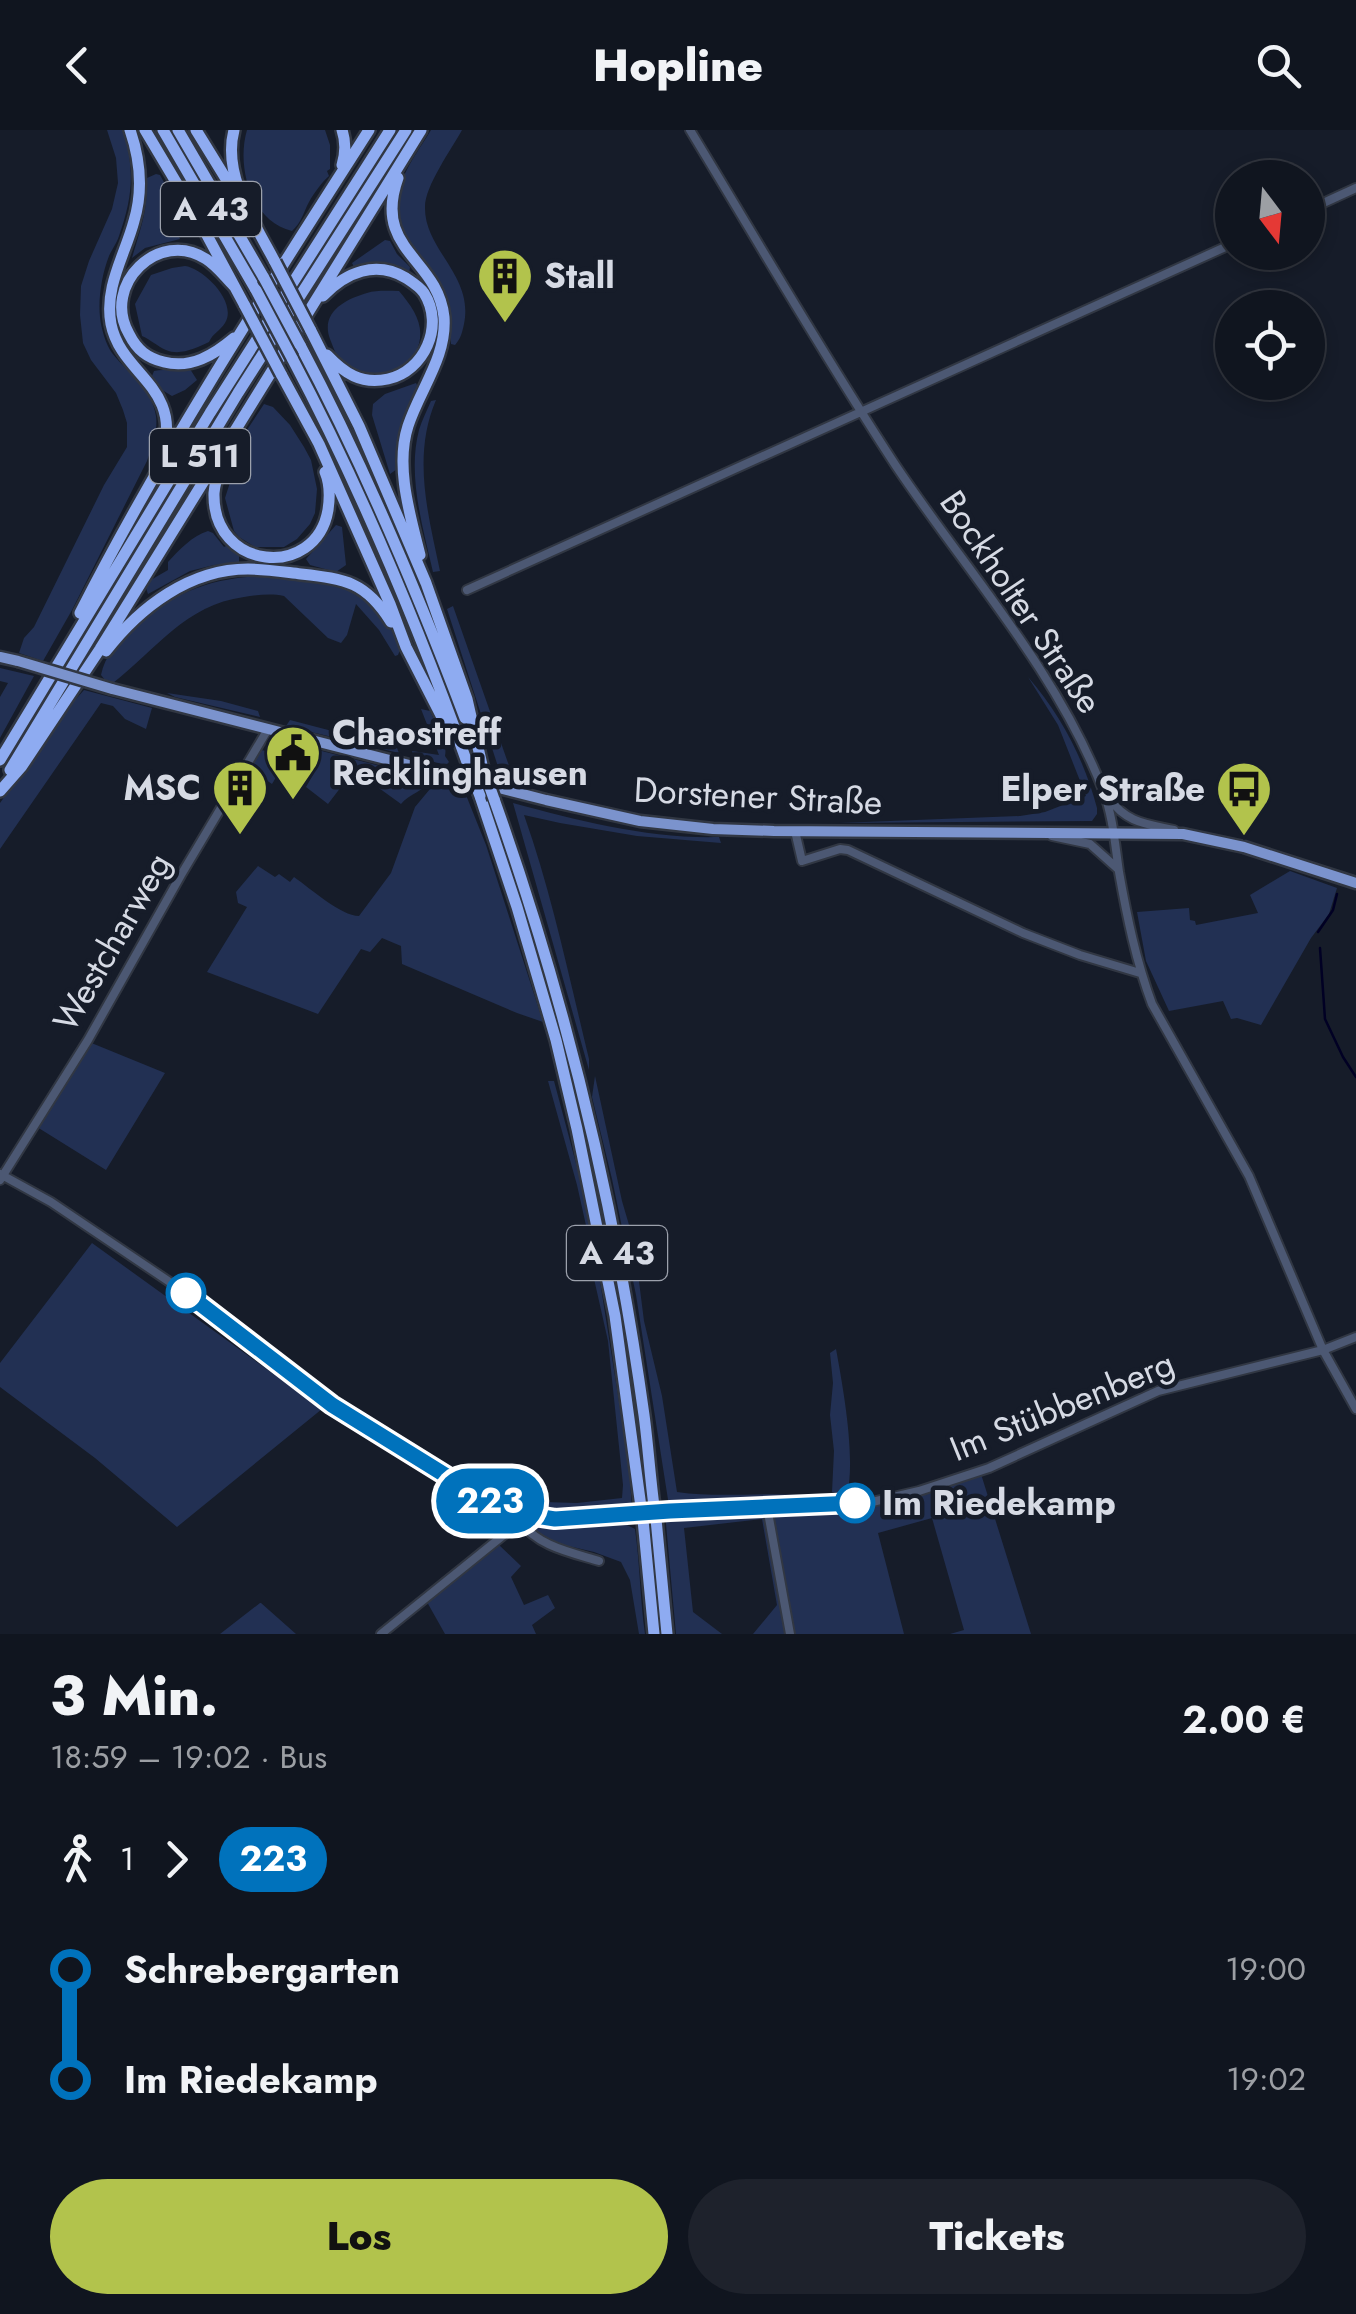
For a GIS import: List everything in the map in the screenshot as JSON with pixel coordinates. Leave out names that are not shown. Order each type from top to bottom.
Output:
[{"type":"highway","points":[[58,663],[165,450],[167,433],[158,395],[124,352],[110,322],[114,274],[136,218],[139,198],[138,162],[130,130]]},
{"type":"highway","points":[[145,130],[201,224],[290,390],[346,502],[406,647],[475,765]]},
{"type":"highway","name":"A 43","points":[[163,130],[256,290],[336,444],[475,765],[494,799],[523,880],[591,1134],[628,1314],[644,1417],[654,1634]]},
{"type":"highway","name":"A 43","points":[[178,130],[300,345],[390,532],[441,654],[475,765],[480,796],[556,1040],[615,1316],[668,1634]]},
{"type":"highway","points":[[196,130],[275,262],[374,462],[426,583],[467,699],[475,765]]},
{"type":"highway","points":[[234,130],[234,170],[262,238]]},
{"type":"highway","points":[[332,191],[345,154],[342,130]]},
{"type":"highway","points":[[150,482],[369,130]]},
{"type":"highway","name":"L 511","points":[[0,760],[210,413],[390,130]]},
{"type":"highway","name":"L 511","points":[[0,788],[238,393],[406,130]]},
{"type":"highway","points":[[0,788],[22,766],[100,649],[421,130]]},
{"type":"highway","points":[[410,148],[392,196],[392,220],[398,239],[435,286],[444,320],[436,361],[404,439],[404,479],[426,583]]},
{"type":"highway","points":[[234,286],[199,256],[184,251],[157,255],[144,262],[124,287],[121,314],[126,330],[142,353],[169,364],[206,358],[246,327]]},
{"type":"highway","points":[[310,310],[344,278],[378,268],[390,270],[416,285],[430,309],[431,337],[421,360],[400,376],[367,382],[353,377],[319,346]]},
{"type":"highway","points":[[232,434],[215,486],[219,522],[237,546],[251,556],[274,558],[297,553],[320,532],[330,500],[328,479],[290,390]]},
{"type":"highway","points":[[62,706],[114,640],[148,608],[195,579],[231,570],[268,570],[346,581],[366,590],[381,605],[406,647]]},
{"type":"main road","name":"Dorstener Straße","points":[[0,657],[112,689],[640,821],[713,829],[795,831],[1183,834],[1244,847],[1356,882]]},
{"type":"street","name":"Bockholter Straße","points":[[690,130],[898,468],[1037,664],[1069,718],[1103,791],[1140,973],[1152,1004],[1260,1199],[1323,1350],[1356,1409]]},
{"type":"street","points":[[1325,202],[1356,188]]},
{"type":"street","points":[[467,590],[1215,252]]},
{"type":"street","name":"Westcharweg","points":[[1,1177],[88,1040],[268,728]]},
{"type":"street","points":[[1103,791],[1128,819],[1183,834]]},
{"type":"street","points":[[795,831],[802,861],[840,848],[848,850],[1023,933],[1140,973]]},
{"type":"street","points":[[1044,831],[1055,838],[1090,844],[1119,870]]},
{"type":"street","name":"Im Stübbenberg","points":[[1,1177],[51,1202],[173,1284],[332,1405],[520,1517],[555,1519],[872,1502],[989,1468],[1158,1391],[1323,1350],[1356,1337]]},
{"type":"street","points":[[767,1507],[790,1634]]},
{"type":"street","points":[[381,1634],[520,1517]]},
{"type":"street","name":"Im Stübbenberg","points":[[520,1517],[532,1535],[598,1561]]},
{"type":"shaded area","points":[[107,130],[123,130],[131,183],[124,222],[103,278],[101,321],[110,350],[150,398],[156,427],[147,461],[43,661],[19,653],[24,638],[34,627],[127,447],[123,410],[83,343],[80,315],[81,286],[112,209],[118,183],[116,158]]},
{"type":"shaded area","points":[[247,130],[325,130],[330,145],[329,176],[292,231],[266,216],[250,191],[244,160]]},
{"type":"shaded area","points":[[431,130],[462,130],[434,179],[425,207],[432,237],[462,291],[464,324],[455,345],[451,344],[441,290],[405,236],[396,212],[403,178]]},
{"type":"shaded area","points":[[156,174],[166,186],[180,239],[145,248],[132,258],[145,209],[147,178]]},
{"type":"shaded area","points":[[385,240],[410,267],[409,274],[382,263],[354,267],[352,263]]},
{"type":"shaded area","points":[[185,266],[217,287],[228,315],[209,342],[188,351],[171,352],[142,336],[135,304],[151,275]]},
{"type":"shaded area","points":[[374,291],[399,291],[415,313],[420,328],[415,354],[402,367],[384,374],[364,374],[346,366],[330,339],[332,314],[343,303],[359,296]]},
{"type":"shaded area","points":[[190,369],[197,380],[172,396],[152,376],[154,371]]},
{"type":"shaded area","points":[[416,383],[397,469],[390,474],[372,415],[373,404],[385,394]]},
{"type":"shaded area","points":[[436,400],[425,442],[424,464],[427,507],[440,571],[433,572],[418,501],[415,465],[420,426],[431,401]]},
{"type":"shaded area","points":[[264,404],[273,407],[290,425],[304,447],[317,489],[310,524],[284,547],[255,547],[239,537],[225,498],[247,430]]},
{"type":"shaded area","points":[[336,525],[342,527],[346,565],[336,572],[310,565],[306,559]]},
{"type":"shaded area","points":[[208,531],[224,547],[228,545],[239,553],[239,563],[190,571],[148,594],[149,581],[168,570],[168,562],[186,544]]},
{"type":"shaded area","points":[[259,576],[325,584],[361,597],[389,626],[400,650],[398,655],[356,604],[341,643],[328,638],[284,596],[264,595],[205,609],[173,630],[113,683],[101,675],[116,645],[160,607],[205,585]]},
{"type":"shaded area","points":[[453,606],[514,780],[502,779],[447,609]]},
{"type":"shaded area","points":[[0,668],[34,676],[0,738],[0,697],[8,683],[0,681]]},
{"type":"shaded area","points":[[1028,677],[1061,722],[1078,755],[1097,808],[1092,821],[839,823],[1020,816],[1045,812],[1086,796],[1058,725]]},
{"type":"shaded area","points":[[84,690],[152,708],[146,729],[125,719],[113,706],[101,703],[0,849],[0,803]]},
{"type":"shaded area","points":[[167,693],[221,701],[258,711],[260,717],[175,697]]},
{"type":"shaded area","points":[[421,709],[430,711],[441,734],[449,762],[446,765],[414,757],[412,751],[439,755]]},
{"type":"shaded area","points":[[290,720],[397,748],[399,753],[286,726]]},
{"type":"shaded area","points":[[271,738],[431,779],[401,804],[354,770],[328,804],[306,787],[314,773],[287,759],[272,784],[249,768],[261,750],[270,758],[273,753],[264,745]]},
{"type":"shaded area","points":[[435,783],[464,790],[486,845],[543,1022],[402,964],[401,946],[382,938],[370,952],[361,949],[318,1014],[207,972],[247,907],[238,903],[236,892],[258,866],[290,882],[294,877],[335,907],[359,916],[391,873],[415,807]]},
{"type":"shaded area","points":[[513,803],[641,832],[719,837],[721,843],[637,836],[524,815],[560,936],[589,1070]]},
{"type":"shaded area","points":[[1290,871],[1337,888],[1329,914],[1261,1025],[1231,1019],[1223,1001],[1169,1011],[1146,961],[1137,912],[1189,908],[1190,920],[1196,925],[1258,913],[1250,895]]},
{"type":"shaded area","points":[[89,1042],[165,1073],[106,1170],[37,1127]]},
{"type":"shaded area","points":[[595,1076],[634,1242],[644,1321],[662,1396],[677,1492],[802,1495],[820,1500],[669,1506],[636,1295],[592,1097]]},
{"type":"shaded area","points":[[548,1081],[554,1081],[581,1182],[599,1275],[629,1465],[632,1509],[558,1514],[537,1511],[542,1490],[544,1502],[577,1503],[622,1498],[623,1485],[608,1341],[590,1261],[593,1257]]},
{"type":"shaded area","points":[[92,1243],[322,1409],[177,1527],[95,1458],[0,1387],[0,1363]]},
{"type":"shaded area","points":[[836,1349],[849,1443],[847,1495],[832,1492],[830,1353]]},
{"type":"shaded area","points":[[981,1474],[1031,1634],[950,1634],[964,1630],[932,1518],[878,1533],[904,1634],[791,1634],[773,1520],[778,1513],[785,1509],[866,1504],[843,1516],[843,1520],[871,1504]]},
{"type":"shaded area","points":[[765,1509],[788,1634],[753,1634],[777,1605],[762,1519],[684,1528],[693,1612],[722,1634],[676,1634],[665,1513]]},
{"type":"shaded area","points":[[526,1518],[545,1528],[627,1525],[635,1529],[645,1634],[639,1634],[630,1580],[621,1562],[547,1541],[526,1527]]},
{"type":"shaded area","points":[[498,1544],[521,1566],[511,1577],[524,1605],[548,1595],[555,1608],[532,1625],[536,1634],[445,1634],[427,1602]]},
{"type":"shaded area","points":[[260,1603],[296,1634],[220,1634]]},
{"type":"waterway","points":[[1318,932],[1333,910],[1337,894]]},
{"type":"waterway","points":[[1320,948],[1325,1019],[1356,1077]]},
{"type":"bus line","name":"223","points":[[186,1293],[332,1405],[474,1493],[522,1514],[555,1519],[855,1503]]},
{"type":"place","name":"Stall","points":[[505,325]]},
{"type":"place","name":"Chaostreff Recklinghausen","points":[[293,802]]},
{"type":"place","name":"MSC","points":[[240,837]]},
{"type":"place","name":"Elper Straße","points":[[1244,838]]},
{"type":"place","name":"Im Riedekamp","points":[[855,1503]]}]
